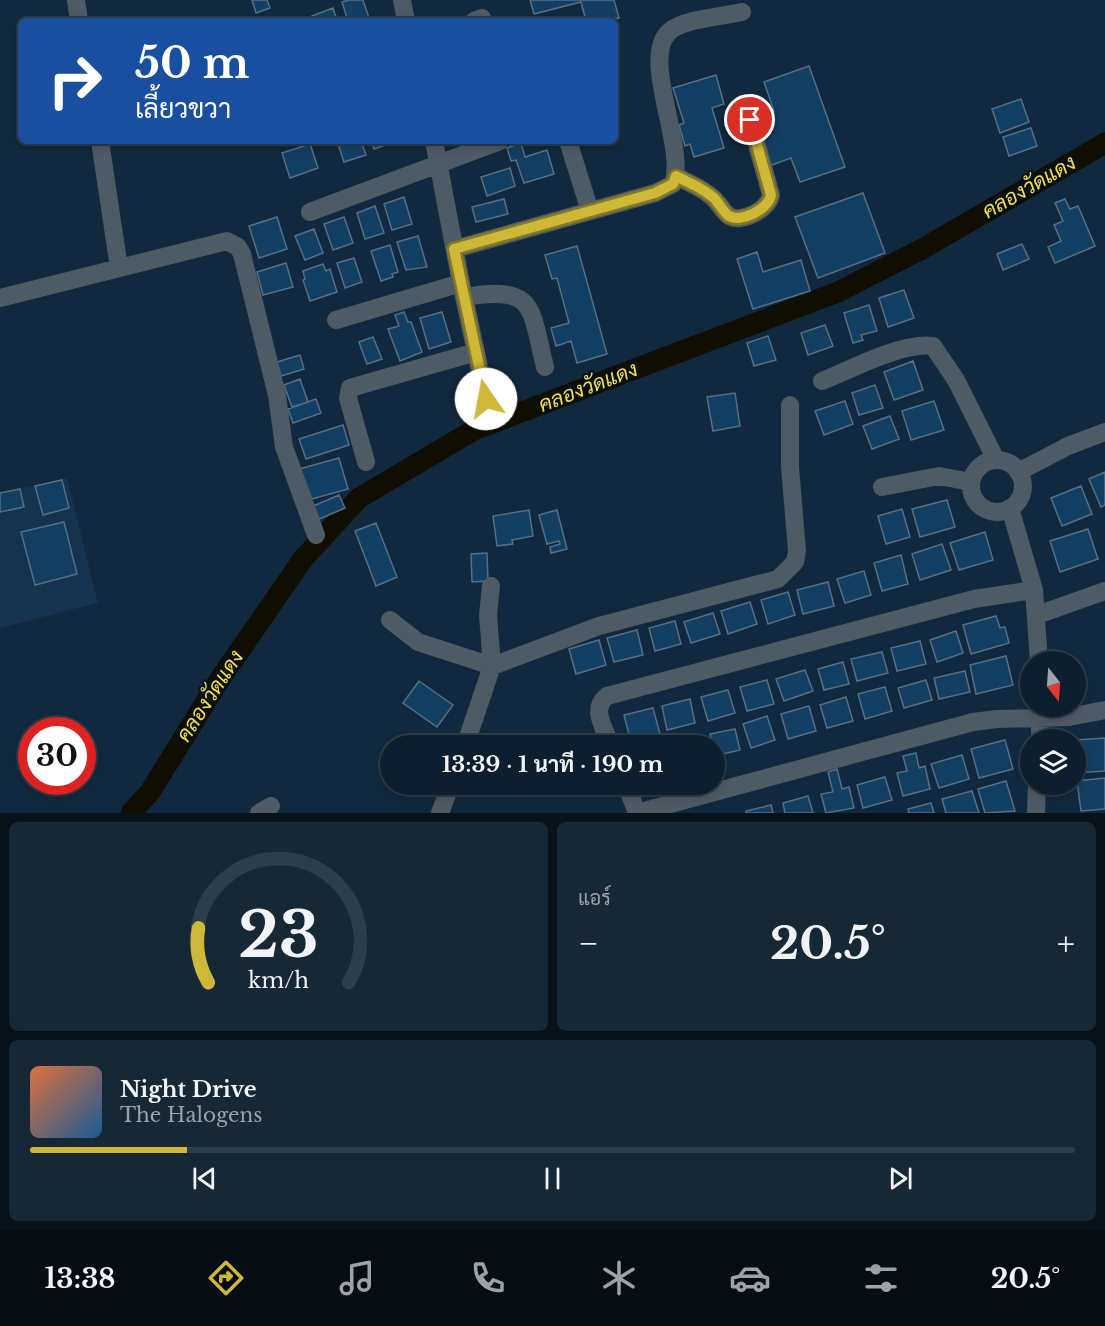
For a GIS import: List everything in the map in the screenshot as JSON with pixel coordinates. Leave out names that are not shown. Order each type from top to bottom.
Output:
[{"type":"street","points":[[76,0],[79,18]]},
{"type":"street","points":[[402,0],[405,18]]},
{"type":"street","points":[[454,249],[666,189],[673,184],[676,176],[675,154],[661,76],[659,57],[662,42],[670,31],[680,25],[742,12]]},
{"type":"street","points":[[676,176],[712,196],[730,217],[736,219],[763,210],[770,204],[771,195],[750,120]]},
{"type":"street","points":[[100,144],[119,268]]},
{"type":"street","points":[[435,144],[462,290],[486,399]]},
{"type":"street","points":[[310,212],[492,144]]},
{"type":"street","points":[[569,144],[590,211]]},
{"type":"street","points":[[0,298],[227,241],[238,247],[242,254],[277,395],[284,447],[316,535]]},
{"type":"street","points":[[336,320],[462,290],[514,294],[525,303],[533,318],[545,368]]},
{"type":"street","points":[[822,381],[907,348],[922,345],[933,346],[956,380],[996,460]]},
{"type":"street","points":[[366,462],[348,398],[351,388],[476,352]]},
{"type":"street","points":[[390,620],[418,642],[492,666],[599,626],[778,579],[788,572],[795,562],[797,550],[790,467],[790,405]]},
{"type":"street","points":[[1018,472],[1058,451],[1105,432]]},
{"type":"street","points":[[996,460],[1012,465],[1018,472],[1022,488],[1016,502],[1010,508],[996,512],[982,507],[973,496],[971,482],[980,466],[996,460]]},
{"type":"street","points":[[882,488],[939,476],[971,482]]},
{"type":"street","points":[[1010,508],[1034,590],[1039,651]]},
{"type":"street","points":[[469,735],[492,666],[488,615],[491,586]]},
{"type":"street","points":[[607,735],[597,710],[600,701],[607,696],[974,599],[1034,590]]},
{"type":"street","points":[[1037,615],[1105,591]]},
{"type":"street","points":[[1086,711],[1105,710]]},
{"type":"street","points":[[630,795],[637,813],[973,722],[1020,716]]},
{"type":"street","points":[[440,813],[447,795]]},
{"type":"street","points":[[1036,813],[1037,795]]},
{"type":"shaded area","points":[[67,478],[98,603],[0,628],[0,493]]},
{"type":"building","points":[[252,0],[267,0],[270,8],[256,13]]},
{"type":"building","points":[[363,0],[369,18],[347,18],[342,2]]},
{"type":"building","points":[[530,0],[614,0],[619,18],[585,18],[581,2],[534,14]]},
{"type":"building","points":[[333,8],[336,18],[313,18],[312,16]]},
{"type":"building","points":[[809,66],[845,167],[800,182],[791,158],[769,166],[752,119],[774,111],[764,82]]},
{"type":"building","points":[[716,75],[724,104],[712,108],[724,148],[694,157],[690,144],[685,146],[679,125],[684,123],[673,88]]},
{"type":"building","points":[[1021,99],[1029,122],[1000,133],[992,109]]},
{"type":"building","points":[[1031,128],[1037,146],[1009,156],[1003,137]]},
{"type":"building","points":[[310,144],[318,168],[290,178],[282,153]]},
{"type":"building","points":[[338,144],[362,144],[366,155],[344,162]]},
{"type":"building","points":[[372,144],[388,144],[374,149]]},
{"type":"building","points":[[521,144],[525,157],[547,150],[554,174],[524,183],[516,160],[511,161],[507,148]]},
{"type":"building","points":[[510,168],[515,186],[487,196],[481,177]]},
{"type":"building","points":[[863,193],[885,253],[818,278],[795,217]]},
{"type":"building","points":[[404,197],[412,224],[392,230],[384,204]]},
{"type":"building","points":[[504,199],[508,214],[476,222],[472,207]]},
{"type":"building","points":[[1065,199],[1070,209],[1078,206],[1095,246],[1055,263],[1048,247],[1061,241],[1054,225],[1063,221],[1055,203]]},
{"type":"building","points":[[375,206],[384,233],[365,239],[357,213]]},
{"type":"building","points":[[277,217],[287,249],[259,258],[249,226]]},
{"type":"building","points":[[344,217],[353,243],[333,250],[324,224]]},
{"type":"building","points":[[314,229],[323,253],[305,260],[295,236]]},
{"type":"building","points":[[418,236],[427,267],[406,270],[397,242]]},
{"type":"building","points":[[1022,244],[1029,259],[1003,270],[997,254]]},
{"type":"building","points":[[390,245],[398,272],[392,274],[393,277],[381,281],[371,251]]},
{"type":"building","points":[[577,246],[607,354],[577,363],[571,341],[556,346],[551,328],[569,323],[557,278],[552,279],[545,255]]},
{"type":"building","points":[[757,252],[763,272],[801,260],[810,291],[753,309],[737,259]]},
{"type":"building","points":[[354,258],[362,282],[345,288],[337,263]]},
{"type":"building","points":[[286,263],[293,287],[263,295],[257,272]]},
{"type":"building","points":[[323,264],[326,271],[330,269],[337,292],[310,301],[303,280],[305,279],[303,271]]},
{"type":"building","points":[[904,290],[914,318],[888,327],[879,298]]},
{"type":"building","points":[[869,305],[877,331],[861,335],[863,340],[853,343],[844,313]]},
{"type":"building","points":[[404,312],[408,322],[411,322],[422,352],[400,361],[388,329],[399,326],[395,315]]},
{"type":"building","points":[[442,312],[451,342],[429,349],[420,318]]},
{"type":"building","points":[[825,325],[833,346],[808,355],[801,333]]},
{"type":"building","points":[[768,336],[776,360],[754,366],[747,343]]},
{"type":"building","points":[[373,337],[382,359],[367,364],[359,342]]},
{"type":"building","points":[[300,355],[304,369],[281,376],[277,362]]},
{"type":"building","points":[[913,361],[923,390],[894,400],[884,372]]},
{"type":"building","points":[[300,379],[308,402],[292,407],[284,385]]},
{"type":"building","points":[[875,385],[883,408],[859,415],[852,393]]},
{"type":"building","points":[[735,393],[740,426],[713,431],[707,397]]},
{"type":"building","points":[[316,399],[321,413],[293,423],[288,409]]},
{"type":"building","points":[[845,401],[853,424],[824,435],[815,411]]},
{"type":"building","points":[[934,401],[944,430],[911,440],[902,411]]},
{"type":"building","points":[[890,416],[899,439],[872,449],[863,426]]},
{"type":"building","points":[[343,425],[349,445],[306,459],[299,439]]},
{"type":"building","points":[[339,458],[348,489],[308,500],[299,469]]},
{"type":"building","points":[[1105,472],[1105,505],[1101,507],[1089,479]]},
{"type":"building","points":[[62,480],[69,508],[43,515],[35,486]]},
{"type":"building","points":[[1081,486],[1092,514],[1062,526],[1051,498]]},
{"type":"building","points":[[20,489],[24,507],[0,512],[0,493]]},
{"type":"building","points":[[339,495],[345,508],[317,520],[311,507]]},
{"type":"building","points":[[947,500],[955,527],[920,537],[912,509]]},
{"type":"building","points":[[902,509],[910,537],[886,544],[878,516]]},
{"type":"building","points":[[529,510],[533,536],[512,540],[513,544],[497,546],[493,516]]},
{"type":"building","points":[[557,510],[567,549],[551,553],[550,547],[560,544],[559,541],[547,544],[539,515]]},
{"type":"building","points":[[64,522],[77,574],[35,585],[21,532]]},
{"type":"building","points":[[376,523],[397,577],[376,586],[355,531]]},
{"type":"building","points":[[1088,529],[1098,559],[1060,572],[1050,541]]},
{"type":"building","points":[[985,532],[993,560],[959,570],[950,543]]},
{"type":"building","points":[[942,544],[951,570],[920,580],[912,554]]},
{"type":"building","points":[[487,553],[488,581],[472,582],[471,554]]},
{"type":"building","points":[[901,555],[908,584],[882,591],[874,563]]},
{"type":"building","points":[[864,571],[871,595],[845,603],[837,579]]},
{"type":"building","points":[[828,582],[834,606],[803,614],[797,590]]},
{"type":"building","points":[[788,592],[795,615],[768,624],[761,600]]},
{"type":"building","points":[[750,602],[757,624],[728,634],[721,611]]},
{"type":"building","points":[[713,613],[720,634],[691,643],[684,622]]},
{"type":"building","points":[[996,616],[1000,628],[1005,627],[1009,643],[971,654],[963,625]]},
{"type":"building","points":[[675,621],[681,644],[655,651],[649,628]]},
{"type":"building","points":[[637,630],[643,655],[614,662],[607,638]]},
{"type":"building","points":[[956,631],[963,653],[937,662],[930,640]]},
{"type":"building","points":[[599,640],[606,665],[576,674],[569,649]]},
{"type":"building","points":[[920,641],[926,664],[897,671],[891,648]]},
{"type":"building","points":[[882,652],[888,673],[857,681],[851,659]]},
{"type":"building","points":[[1006,656],[1013,685],[976,694],[970,665]]},
{"type":"building","points":[[843,662],[849,684],[824,690],[818,669]]},
{"type":"building","points":[[805,670],[813,691],[784,701],[776,679]]},
{"type":"building","points":[[965,671],[970,692],[939,699],[934,678]]},
{"type":"building","points":[[767,680],[774,704],[747,711],[740,687]]},
{"type":"building","points":[[926,680],[932,700],[904,708],[898,688]]},
{"type":"building","points":[[419,681],[453,705],[437,727],[403,703]]},
{"type":"building","points":[[885,687],[892,711],[865,719],[858,694]]},
{"type":"building","points":[[728,690],[735,713],[708,721],[701,697]]},
{"type":"building","points":[[846,697],[853,721],[827,728],[820,705]]},
{"type":"building","points":[[690,699],[695,723],[667,730],[662,706]]},
{"type":"building","points":[[809,706],[816,731],[788,739],[781,714]]},
{"type":"building","points":[[653,708],[660,734],[629,735],[624,715]]},
{"type":"building","points":[[767,716],[775,740],[751,748],[743,724]]},
{"type":"building","points":[[735,729],[740,750],[725,753],[725,735],[710,734]]},
{"type":"building","points":[[1105,738],[1105,771],[1086,772],[1086,739]]},
{"type":"building","points":[[1005,740],[1013,769],[979,778],[971,749]]},
{"type":"building","points":[[916,753],[919,768],[925,766],[930,789],[903,796],[897,773],[907,771],[903,756]]},
{"type":"building","points":[[962,755],[969,779],[939,788],[931,764]]},
{"type":"building","points":[[837,769],[842,789],[849,787],[854,808],[826,813],[821,794],[833,792],[828,772]]},
{"type":"building","points":[[885,777],[892,800],[863,808],[857,785]]},
{"type":"building","points":[[1105,778],[1105,809],[1081,811],[1079,795],[1086,795],[1086,780]]},
{"type":"building","points":[[1006,781],[1015,811],[985,813],[978,789]]},
{"type":"building","points":[[972,791],[979,813],[946,813],[942,799]]},
{"type":"building","points":[[808,796],[813,813],[785,813],[783,803]]},
{"type":"building","points":[[931,803],[934,813],[909,813],[908,809]]},
{"type":"building","points":[[771,805],[773,813],[746,813],[746,811]]},
{"type":"waterway","name":"คลองวัดแดง","points":[[131,813],[150,792],[220,679],[303,559],[359,498],[474,430],[838,292],[922,249],[1105,143]]},
{"type":"route","points":[[486,399],[454,249],[655,193],[673,184],[676,176],[712,196],[730,217],[736,219],[763,210],[770,204],[771,195],[750,120]]}]
